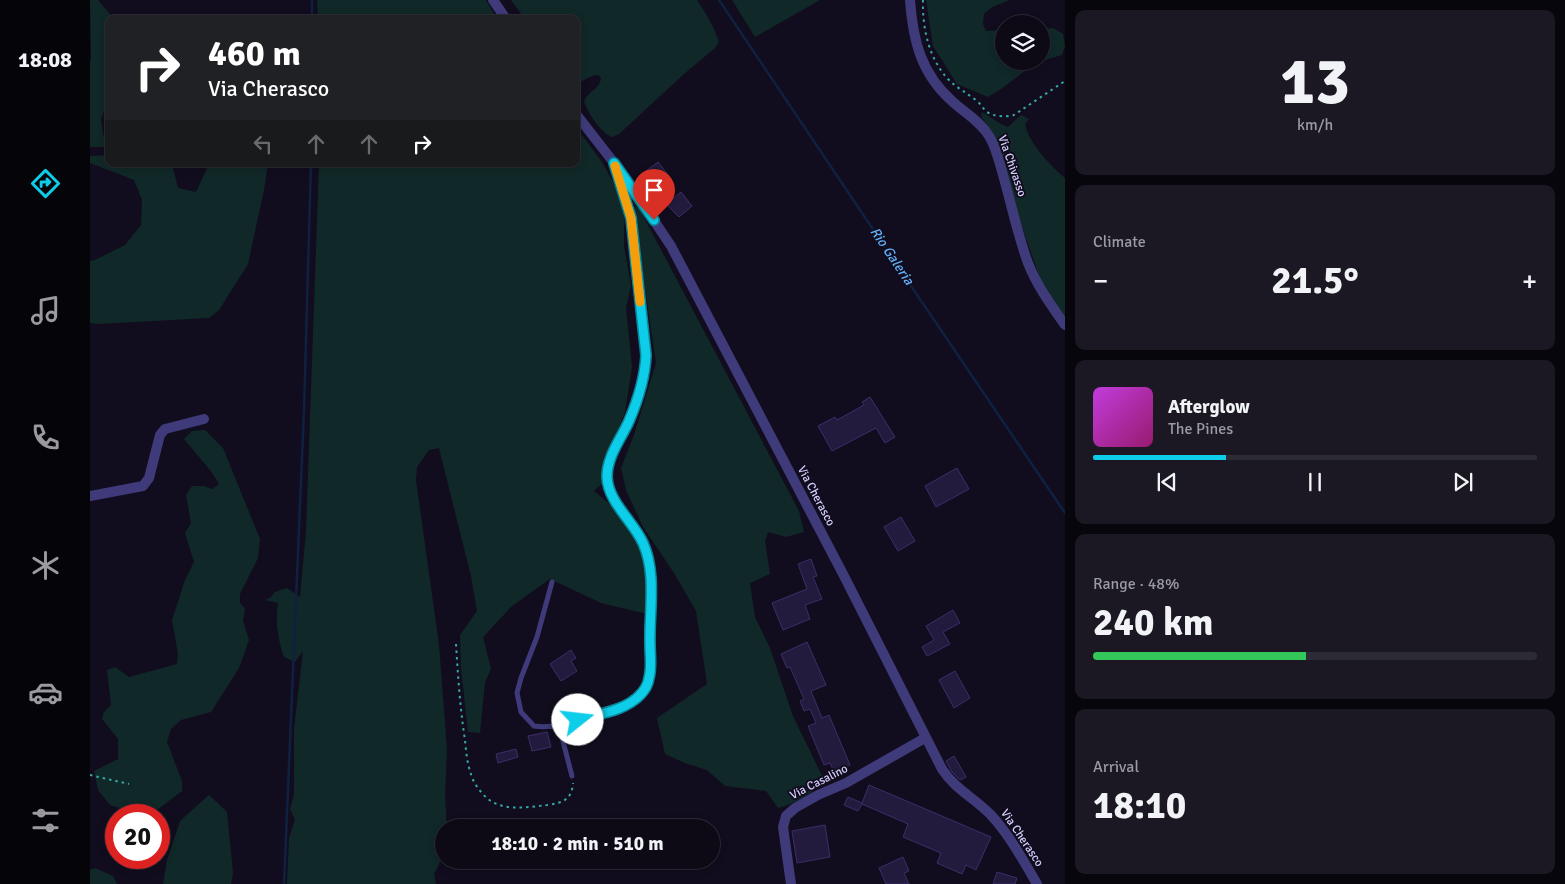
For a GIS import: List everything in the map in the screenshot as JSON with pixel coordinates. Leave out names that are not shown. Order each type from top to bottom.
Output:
[{"type":"street","points":[[493,0],[503,15]]},
{"type":"street","name":"Via Chivasso","points":[[910,0],[916,43],[924,66],[940,90],[978,122],[990,137],[998,158],[1028,263],[1040,289],[1065,325]]},
{"type":"street","name":"Via Cherasco","points":[[580,119],[614,163],[671,246],[839,566],[925,738],[949,779],[995,820],[1017,850],[1037,884]]},
{"type":"street","points":[[596,714],[619,708],[639,697],[648,683],[651,668],[650,581],[646,550],[638,533],[613,497],[607,476],[614,450],[639,394],[645,371],[646,355],[631,218],[614,163]]},
{"type":"street","points":[[90,496],[143,486],[149,478],[160,435],[164,429],[204,419]]},
{"type":"street","name":"Via Casalino","points":[[791,884],[783,827],[789,812],[818,795],[846,783],[925,738]]},
{"type":"lane","points":[[552,582],[517,693],[521,712],[534,726],[543,728],[559,726],[596,714]]},
{"type":"lane","points":[[559,726],[572,776]]},
{"type":"path","points":[[923,0],[922,14],[932,56],[947,78],[960,90],[978,101],[988,112],[1006,117],[1014,115],[1065,81]]},
{"type":"path","points":[[456,644],[460,709],[468,758],[471,775],[480,790],[489,800],[514,808],[560,803],[569,797],[573,785],[572,776]]},
{"type":"path","points":[[90,775],[129,784]]},
{"type":"green space","points":[[90,0],[98,0],[111,15],[105,15],[105,108],[101,119],[103,135],[105,136],[105,147],[90,147]]},
{"type":"green space","points":[[317,0],[486,0],[495,15],[318,15]]},
{"type":"green space","points":[[511,0],[697,0],[710,20],[719,42],[715,48],[619,134],[613,137],[604,132],[588,111],[584,101],[600,83],[601,79],[599,75],[580,81],[580,15],[522,15]]},
{"type":"green space","points":[[732,0],[820,0],[755,37]]},
{"type":"green space","points":[[926,0],[1010,0],[992,7],[984,14],[983,24],[986,31],[995,30],[995,70],[1026,70],[988,97],[957,84],[933,46]]},
{"type":"green space","points":[[1050,28],[1063,34],[1065,46],[1062,55],[1050,58]]},
{"type":"green space","points":[[982,112],[1008,127],[1021,115],[1029,119],[1025,124],[1035,146],[1065,178],[1065,321],[1042,284],[1013,201],[994,138],[981,116]]},
{"type":"green space","points":[[580,132],[602,162],[624,202],[624,246],[631,285],[626,308],[632,367],[625,412],[607,456],[605,481],[594,491],[616,509],[641,549],[648,575],[647,614],[601,603],[550,579],[512,606],[483,637],[491,669],[485,682],[480,733],[468,732],[461,668],[460,635],[477,611],[471,576],[439,448],[429,450],[417,467],[416,480],[439,645],[447,750],[445,796],[446,819],[435,819],[436,869],[434,874],[436,884],[287,884],[289,838],[295,820],[290,809],[294,794],[294,729],[303,651],[295,662],[284,657],[278,630],[278,603],[265,600],[270,598],[275,592],[287,588],[300,597],[306,531],[319,167],[580,167]]},
{"type":"green space","points":[[105,155],[105,167],[173,167],[178,188],[196,192],[208,167],[268,167],[248,264],[219,310],[209,318],[90,323],[90,261],[125,245],[141,225],[142,200],[134,180],[90,163],[90,156]]},
{"type":"green space","points":[[628,205],[639,208],[799,511],[804,532],[786,537],[768,532],[765,541],[770,574],[750,583],[755,617],[770,648],[793,716],[824,780],[815,790],[803,798],[778,808],[766,791],[725,786],[707,770],[665,754],[657,718],[707,684],[696,611],[674,573],[643,527],[626,490],[621,468],[634,435],[656,363],[642,268]]},
{"type":"green space","points":[[205,430],[223,448],[260,539],[258,558],[240,594],[240,603],[245,608],[243,621],[249,640],[239,668],[211,712],[181,720],[171,729],[167,742],[182,781],[182,791],[165,804],[109,804],[98,790],[94,771],[118,759],[118,739],[102,719],[104,712],[111,705],[107,670],[115,667],[129,677],[177,664],[178,654],[172,620],[185,580],[194,562],[185,533],[191,523],[186,495],[192,486],[204,486],[212,489],[219,484],[184,439],[192,431]]},
{"type":"green space","points":[[209,795],[227,812],[233,873],[231,884],[163,884],[166,869],[170,869],[170,851],[180,821]]},
{"type":"green space","points":[[95,868],[113,876],[117,884],[90,884],[90,870]]},
{"type":"building","points":[[658,162],[669,176],[655,186],[643,173]]},
{"type":"building","points":[[681,192],[692,206],[679,217],[666,204]]},
{"type":"building","points":[[870,397],[895,437],[885,443],[876,428],[832,451],[818,426],[835,417],[837,420],[864,405],[862,402]]},
{"type":"building","points":[[957,468],[969,489],[936,507],[925,486]]},
{"type":"building","points":[[901,517],[915,541],[898,551],[884,527]]},
{"type":"building","points":[[811,559],[817,576],[813,577],[822,599],[805,605],[810,619],[783,630],[772,603],[807,589],[798,564]]},
{"type":"building","points":[[953,610],[960,623],[943,632],[950,644],[927,656],[922,647],[934,640],[926,626]]},
{"type":"building","points":[[807,642],[826,685],[811,691],[822,718],[829,715],[850,765],[834,772],[830,763],[824,765],[808,726],[816,723],[810,709],[804,711],[800,701],[804,699],[790,667],[787,668],[781,654]]},
{"type":"building","points":[[571,650],[576,658],[571,661],[577,671],[561,681],[550,664]]},
{"type":"building","points":[[955,671],[970,698],[954,708],[939,680]]},
{"type":"building","points":[[547,732],[551,747],[532,751],[528,736]]},
{"type":"building","points":[[516,749],[518,757],[498,763],[496,754]]},
{"type":"building","points":[[954,756],[966,777],[960,780],[952,772],[946,761]]},
{"type":"building","points":[[869,785],[991,837],[976,870],[966,865],[962,874],[937,863],[941,853],[903,837],[908,824],[862,804],[858,811],[844,805],[848,797],[862,803]]},
{"type":"building","points":[[825,825],[830,857],[797,863],[792,831]]},
{"type":"building","points":[[903,857],[909,871],[904,873],[909,884],[886,884],[879,868]]},
{"type":"building","points":[[997,872],[1017,878],[1015,884],[993,884]]},
{"type":"waterway","points":[[312,0],[312,15]]},
{"type":"waterway","name":"Rio Galeria","points":[[719,0],[1065,513]]},
{"type":"waterway","points":[[284,884],[304,410],[311,167]]},
{"type":"slow traffic","points":[[615,166],[631,218],[640,302]]},
{"type":"route","points":[[578,720],[619,708],[639,697],[648,683],[651,668],[650,571],[646,550],[638,533],[613,497],[607,476],[614,450],[639,394],[645,371],[646,355],[631,218],[614,163],[654,220]]}]
